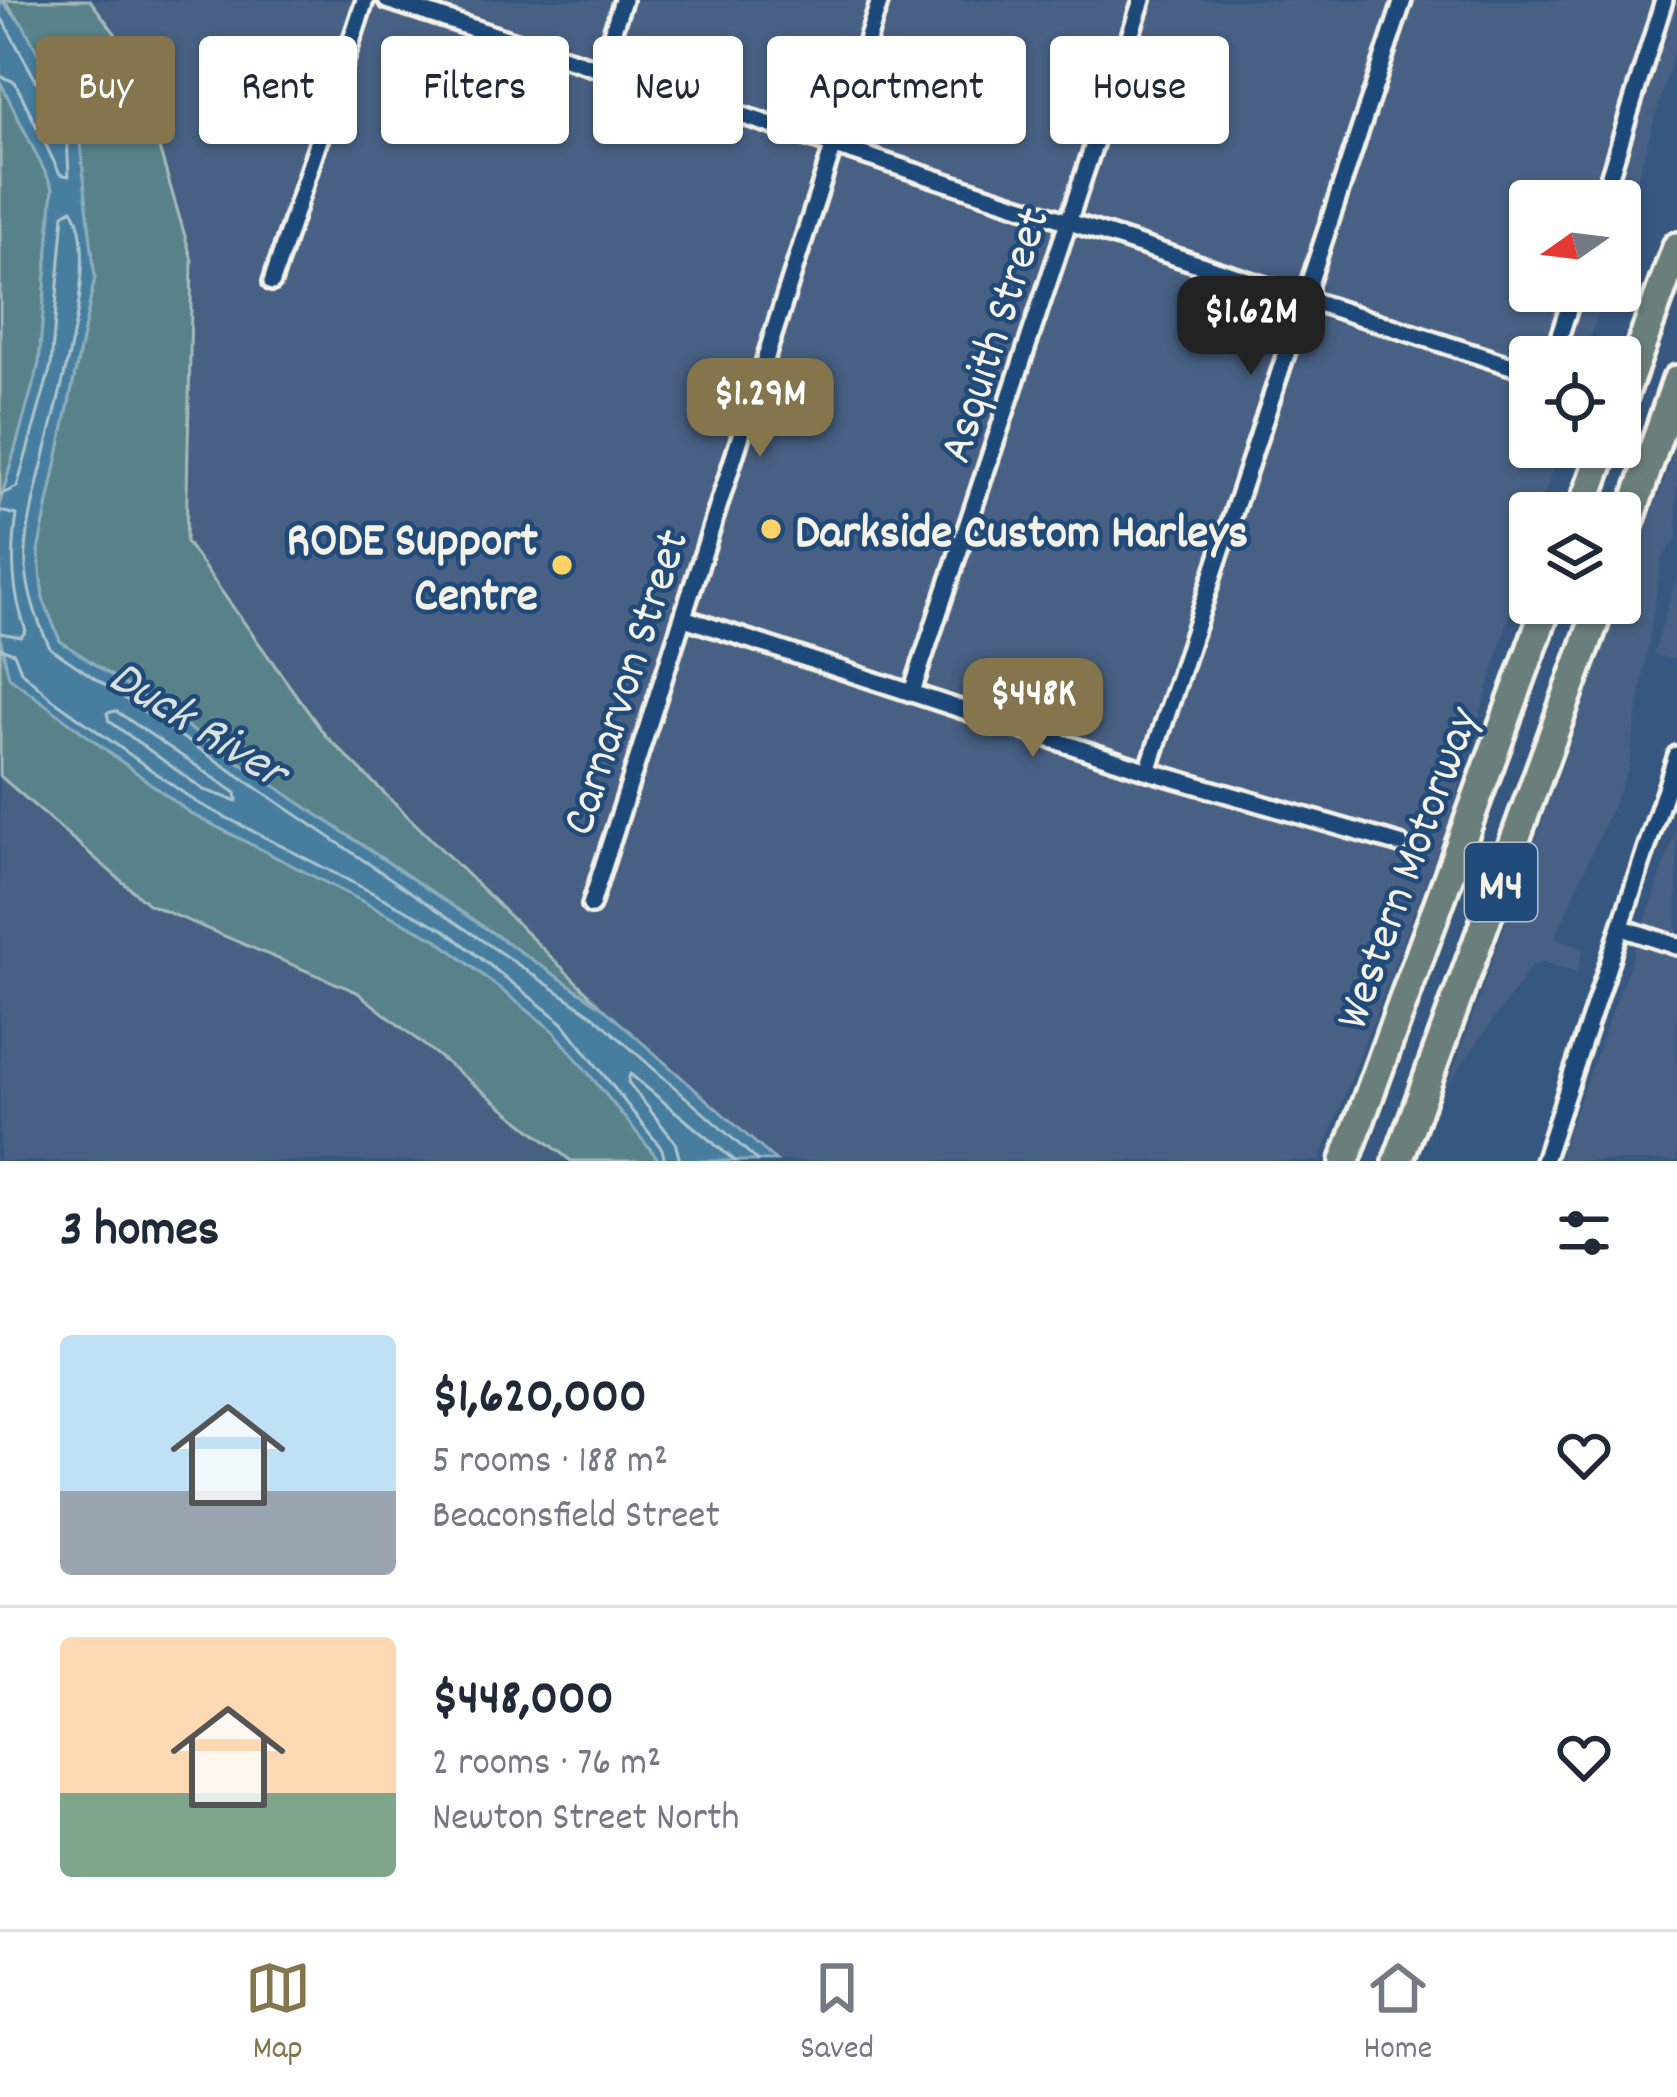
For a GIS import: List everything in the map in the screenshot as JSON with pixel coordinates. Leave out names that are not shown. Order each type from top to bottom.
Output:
[{"type":"highway","points":[[1641,347],[1677,248]]},
{"type":"highway","points":[[1639,492],[1677,380]]},
{"type":"highway","name":"Western Motorway","points":[[1345,1161],[1540,624]]},
{"type":"highway","name":"Western Motorway","points":[[1398,1161],[1593,624]]},
{"type":"street","points":[[272,282],[365,0]]},
{"type":"street","points":[[387,0],[593,67]]},
{"type":"street","points":[[611,36],[623,0]]},
{"type":"street","name":"Carnarvon Street","points":[[591,905],[880,0]]},
{"type":"street","name":"Asquith Street","points":[[912,692],[1142,0]]},
{"type":"street","points":[[1148,771],[1403,0]]},
{"type":"street","points":[[1608,180],[1664,0]]},
{"type":"street","points":[[743,116],[1509,365]]},
{"type":"street","points":[[684,618],[1148,771],[1400,844]]},
{"type":"street","points":[[1544,1161],[1677,755]]},
{"type":"street","points":[[1622,928],[1677,946]]},
{"type":"shaded area","points":[[90,0],[1677,0],[1677,43],[1637,180],[1509,180],[1509,312],[1598,312],[1591,336],[1509,336],[1509,468],[1553,468],[1545,492],[1509,492],[1509,617],[1449,821],[1320,1161],[776,1161],[602,1007],[325,735],[185,541],[192,260],[158,144],[175,144],[175,36],[117,36]]},
{"type":"shaded area","points":[[1677,444],[1677,539],[1662,558],[1629,768],[1555,938],[1584,948],[1577,973],[1543,962],[1532,966],[1448,1084],[1613,624],[1641,624],[1641,545]]},
{"type":"shaded area","points":[[1677,577],[1677,661],[1653,654]]},
{"type":"shaded area","points":[[0,776],[148,904],[357,992],[571,1161],[0,1161]]},
{"type":"shaded area","points":[[1677,827],[1677,1161],[1557,1161],[1650,908]]},
{"type":"green space","points":[[3,0],[90,0],[117,36],[36,36],[36,68],[24,26]]},
{"type":"green space","points":[[0,81],[53,188],[39,364],[0,503]]},
{"type":"green space","points":[[57,144],[158,144],[192,260],[186,542],[325,735],[602,1007],[60,641],[43,599],[38,551],[95,277]]},
{"type":"green space","points":[[0,637],[10,677],[190,813],[438,940],[554,1031],[660,1161],[571,1161],[357,992],[148,904],[0,776]]},
{"type":"water","name":"Duck River","points":[[0,0],[24,26],[36,50],[36,144],[80,144],[95,277],[38,551],[43,599],[60,641],[602,1007],[776,1161],[660,1161],[554,1031],[438,940],[190,813],[9,677],[0,637],[0,503],[39,364],[53,188],[0,81]]},
{"type":"place","name":"Darkside Custom Harleys","points":[[771,529]]},
{"type":"place","name":"RODE Support Centre","points":[[562,565]]}]
